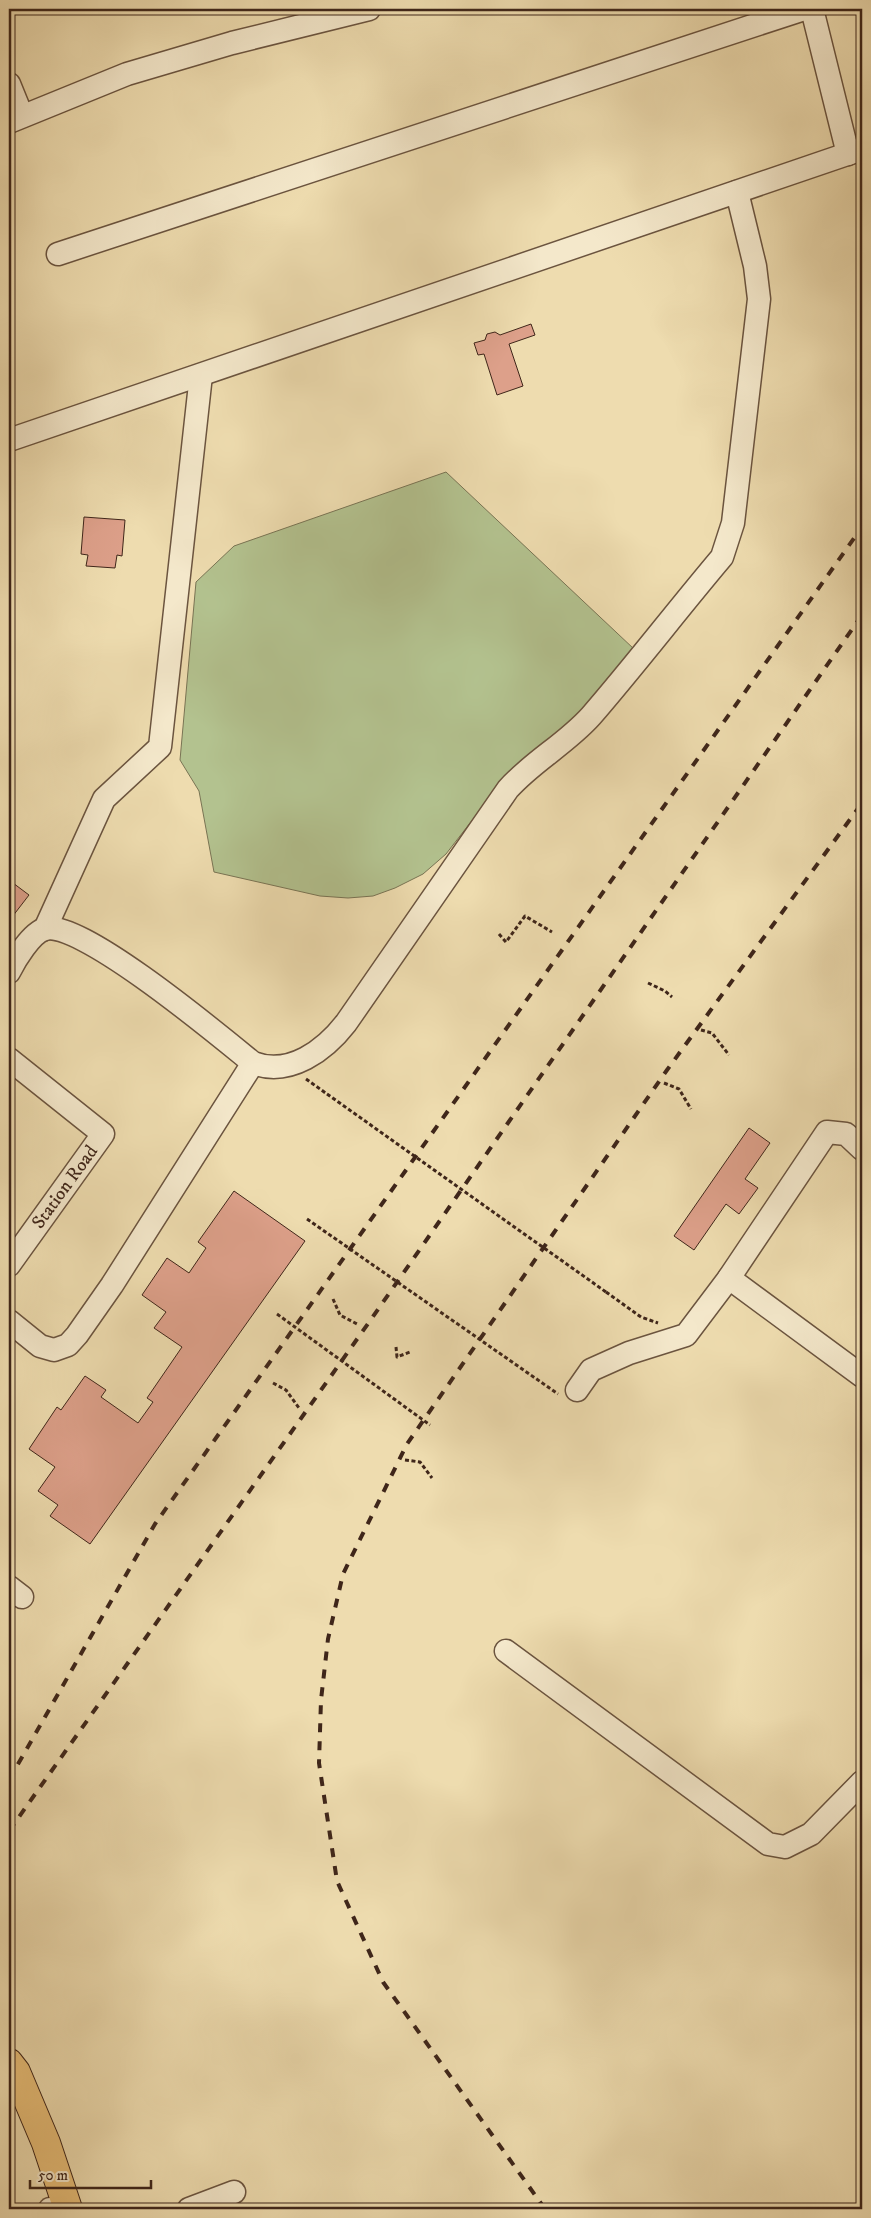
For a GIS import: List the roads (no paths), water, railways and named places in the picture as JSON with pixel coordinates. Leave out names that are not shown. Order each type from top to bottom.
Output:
[{"type":"highway","points":[[9,2063],[16,2072],[46,2143],[68,2209]]},
{"type":"highway","points":[[9,2092],[51,2209]]},
{"type":"street","points":[[9,84],[15,119],[126,74],[232,43],[369,9]]},
{"type":"street","points":[[58,254],[804,9]]},
{"type":"street","points":[[9,440],[855,151],[812,9]]},
{"type":"street","points":[[9,972],[17,957],[38,933],[45,929],[57,929],[70,932],[114,958],[165,994],[253,1063],[268,1067],[299,1062],[316,1053],[331,1040],[346,1023],[508,789],[590,716],[722,556],[733,522],[758,314],[758,283],[755,266],[736,192]]},
{"type":"street","points":[[45,929],[104,799],[160,746],[201,375]]},
{"type":"street","name":"Station Road","points":[[9,1059],[104,1134],[9,1264]]},
{"type":"street","points":[[9,1321],[40,1346],[54,1350],[68,1345],[78,1335],[112,1285],[253,1063]]},
{"type":"street","points":[[568,1392],[591,1370],[629,1354],[686,1335],[729,1278],[826,1132],[846,1134],[862,1149]]},
{"type":"street","points":[[729,1278],[862,1376]]},
{"type":"street","points":[[506,1651],[768,1844],[785,1847],[811,1834],[862,1782]]},
{"type":"street","points":[[189,2209],[234,2192]]},
{"type":"railway","points":[[9,1780],[155,1524],[862,527]]},
{"type":"railway","points":[[9,1831],[372,1318],[862,615]]},
{"type":"railway","points":[[545,2209],[383,1982],[337,1881],[319,1763],[321,1700],[328,1639],[343,1574],[407,1444],[667,1070],[862,803]]}]
